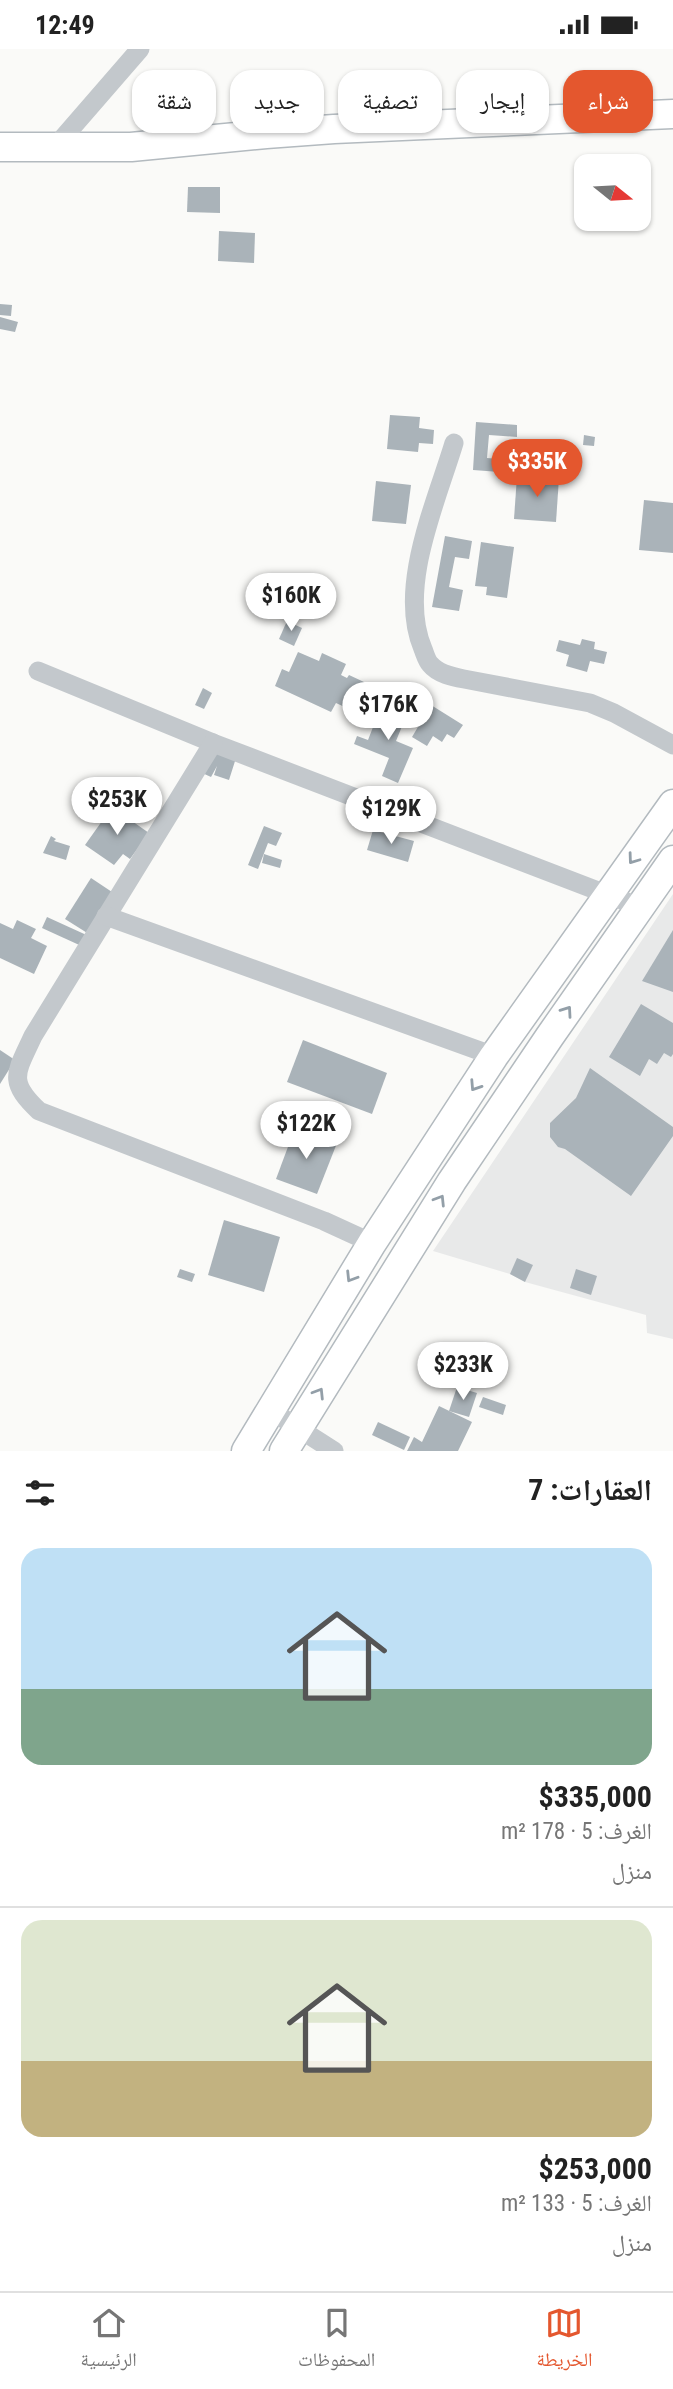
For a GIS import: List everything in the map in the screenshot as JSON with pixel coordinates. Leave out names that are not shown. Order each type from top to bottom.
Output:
[{"type":"main road","points":[[0,147],[131,147],[293,132],[673,114]]},
{"type":"main road","points":[[246,1451],[372,1243],[494,1056],[673,804]]},
{"type":"main road","points":[[284,1451],[460,1170],[673,860]]},
{"type":"street","points":[[55,147],[140,49]]},
{"type":"street","points":[[454,443],[416,576],[415,613],[420,642],[429,664],[444,674],[464,679],[590,703],[673,745]]},
{"type":"street","points":[[38,671],[212,743],[640,907]]},
{"type":"street","points":[[212,743],[33,1036],[19,1066],[17,1080],[22,1095],[39,1111],[324,1221],[372,1243]]},
{"type":"street","points":[[106,916],[494,1056]]},
{"type":"street","points":[[270,1410],[334,1451]]},
{"type":"shaded area","points":[[673,894],[673,1339],[647,1333],[646,1315],[525,1282],[510,1274],[433,1251]]},
{"type":"building","points":[[188,187],[220,187],[220,213],[187,212]]},
{"type":"building","points":[[219,231],[255,233],[254,263],[218,261]]},
{"type":"building","points":[[0,304],[12,305],[11,316],[0,315]]},
{"type":"building","points":[[0,317],[18,322],[15,332],[0,329]]},
{"type":"building","points":[[390,415],[420,417],[419,428],[434,430],[433,444],[419,443],[418,452],[387,449]]},
{"type":"building","points":[[476,422],[517,425],[517,437],[489,435],[487,458],[514,460],[513,473],[473,470]]},
{"type":"building","points":[[584,435],[595,437],[594,446],[583,445]]},
{"type":"building","points":[[517,476],[559,478],[556,522],[514,519]]},
{"type":"building","points":[[376,481],[411,485],[406,524],[372,521]]},
{"type":"building","points":[[644,500],[673,503],[673,553],[639,550]]},
{"type":"building","points":[[445,536],[472,541],[469,559],[455,557],[449,587],[463,590],[459,611],[432,607]]},
{"type":"building","points":[[481,542],[514,547],[507,598],[486,595],[487,587],[475,586]]},
{"type":"building","points":[[287,621],[302,628],[294,646],[279,639]]},
{"type":"building","points":[[582,639],[595,642],[594,649],[607,652],[604,664],[590,661],[587,672],[566,666],[569,655],[556,651],[559,640],[580,645]]},
{"type":"building","points":[[298,652],[319,661],[322,653],[346,664],[341,675],[347,678],[349,675],[364,682],[351,710],[336,703],[331,712],[275,686],[282,669],[289,672]]},
{"type":"building","points":[[203,688],[212,693],[204,709],[195,705]]},
{"type":"building","points":[[382,704],[407,714],[396,741],[413,748],[398,783],[382,776],[389,758],[354,744],[357,736],[368,740]]},
{"type":"building","points":[[431,705],[463,725],[454,738],[447,734],[442,742],[433,736],[427,746],[412,737]]},
{"type":"building","points":[[213,748],[236,758],[229,780],[214,775],[217,766],[211,777],[200,772]]},
{"type":"building","points":[[112,807],[149,833],[130,859],[123,854],[114,865],[85,845]]},
{"type":"building","points":[[264,826],[282,833],[276,846],[268,843],[258,869],[248,865]]},
{"type":"building","points":[[373,830],[414,841],[408,862],[367,850]]},
{"type":"building","points":[[51,836],[56,839],[54,841],[70,846],[66,860],[43,853]]},
{"type":"building","points":[[264,854],[282,860],[280,868],[262,863]]},
{"type":"building","points":[[91,878],[118,896],[92,936],[65,919]]},
{"type":"building","points":[[47,917],[93,938],[88,949],[42,928]]},
{"type":"building","points":[[17,920],[36,929],[31,938],[47,946],[34,974],[0,958],[0,923],[13,929]]},
{"type":"building","points":[[673,930],[673,992],[642,981]]},
{"type":"building","points":[[641,1004],[673,1023],[673,1054],[671,1057],[664,1053],[657,1064],[649,1059],[640,1076],[609,1057]]},
{"type":"building","points":[[303,1040],[387,1073],[372,1114],[287,1082]]},
{"type":"building","points":[[0,1050],[15,1060],[0,1084]]},
{"type":"building","points":[[590,1068],[673,1127],[673,1136],[631,1196],[565,1149],[558,1147],[550,1137],[550,1123],[576,1098]]},
{"type":"building","points":[[295,1128],[337,1143],[317,1194],[276,1179]]},
{"type":"building","points":[[224,1220],[280,1237],[264,1292],[208,1275]]},
{"type":"building","points":[[517,1258],[533,1265],[525,1282],[510,1274]]},
{"type":"building","points":[[180,1269],[195,1274],[192,1282],[177,1277]]},
{"type":"building","points":[[576,1269],[597,1276],[591,1295],[570,1288]]},
{"type":"building","points":[[457,1387],[477,1393],[469,1417],[449,1411]]},
{"type":"building","points":[[483,1397],[506,1405],[503,1415],[479,1407]]},
{"type":"building","points":[[439,1406],[472,1422],[458,1451],[407,1451],[414,1437],[422,1442]]},
{"type":"building","points":[[378,1422],[410,1437],[404,1450],[372,1435]]}]
